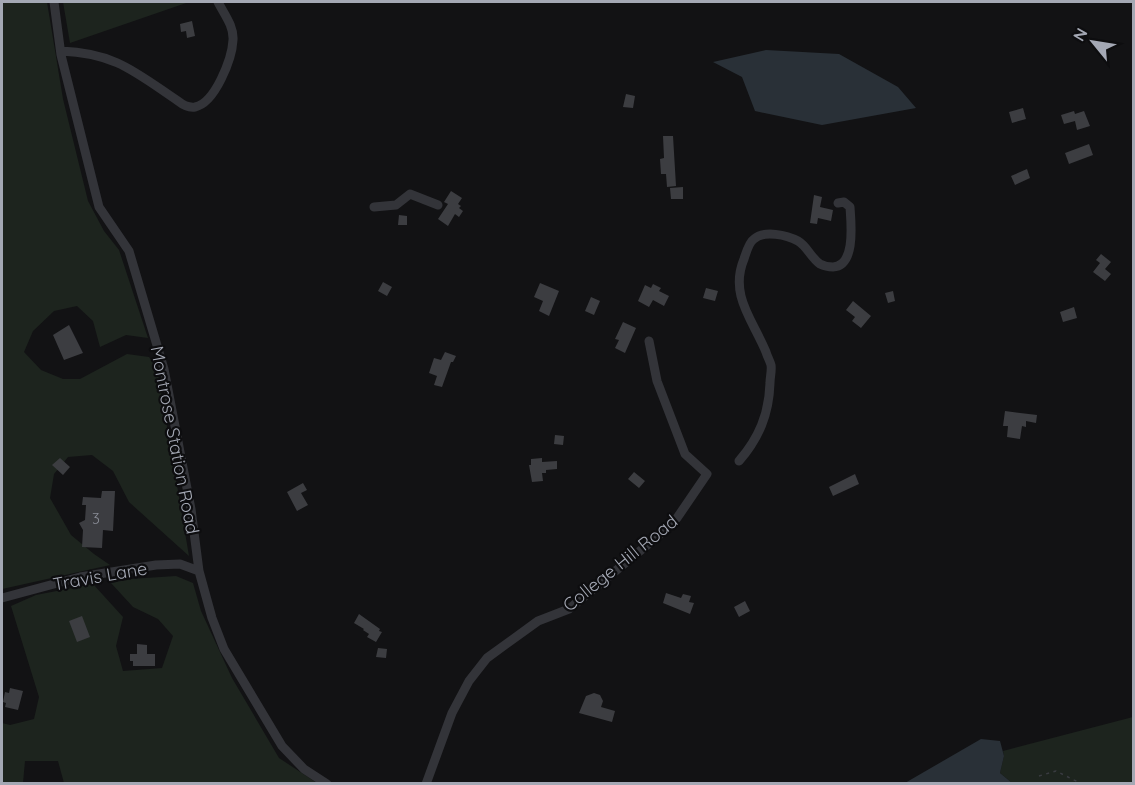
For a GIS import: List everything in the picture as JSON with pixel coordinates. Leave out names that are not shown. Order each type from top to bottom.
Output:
[{"type":"street","name":"Montrose Station Road","points":[[54,2],[61,51],[99,207],[129,250],[164,369],[191,509],[199,571],[212,618],[224,649],[282,746],[304,769],[327,783]]},
{"type":"street","points":[[61,51],[96,55],[124,64],[186,106],[196,107],[205,102],[214,92],[221,79],[233,40],[231,25],[218,2]]},
{"type":"street","points":[[374,207],[396,205],[410,194],[438,205]]},
{"type":"street","points":[[739,461],[752,446],[766,416],[771,365],[760,336],[746,314],[738,286],[742,262],[752,239],[761,235],[774,235],[799,242],[821,265],[838,266],[845,261],[851,232],[850,207],[844,202],[838,203]]},
{"type":"street","name":"College Hill Road","points":[[426,783],[452,713],[470,681],[487,658],[538,621],[568,609],[657,537],[677,518],[707,474],[685,454],[657,381],[649,341]]},
{"type":"street","name":"Travis Lane","points":[[2,598],[80,577],[156,565],[180,564],[199,571]]},
{"type":"path","points":[[1039,776],[1056,771],[1082,783]]},
{"type":"shaded area","points":[[2,2],[47,2],[63,99],[88,201],[104,231],[119,250],[148,338],[126,335],[100,347],[93,321],[77,306],[54,311],[33,331],[24,352],[41,370],[63,379],[80,379],[127,354],[149,357],[157,368],[189,556],[129,502],[113,471],[92,455],[68,457],[54,474],[50,498],[71,535],[110,565],[2,589]]},
{"type":"shaded area","points":[[63,2],[189,2],[70,43]]},
{"type":"shaded area","points":[[766,50],[839,54],[898,87],[916,108],[822,125],[755,111],[742,77],[713,62]]},
{"type":"shaded area","points":[[176,576],[193,583],[201,611],[232,678],[279,758],[317,783],[64,783],[58,761],[25,761],[23,783],[2,784],[2,723],[10,725],[34,719],[39,697],[11,606],[36,595],[93,584],[123,617],[116,646],[123,671],[162,668],[173,636],[158,619],[133,607],[111,583],[131,579]]},
{"type":"shaded area","points":[[1133,717],[1133,783],[1012,783],[1000,773],[1003,751]]},
{"type":"shaded area","points":[[981,739],[1000,741],[1004,756],[1000,773],[1012,783],[905,783]]},
{"type":"building","points":[[192,21],[195,36],[187,38],[186,31],[181,32],[180,24]]},
{"type":"building","points":[[626,94],[635,96],[633,108],[623,107]]},
{"type":"building","points":[[1023,108],[1026,119],[1012,123],[1009,112]]},
{"type":"building","points":[[1074,111],[1075,114],[1084,111],[1090,126],[1077,130],[1075,121],[1064,124],[1061,115]]},
{"type":"building","points":[[663,136],[673,136],[676,186],[667,187],[666,174],[661,174],[660,159],[664,158]]},
{"type":"building","points":[[1089,144],[1093,155],[1069,164],[1065,153]]},
{"type":"building","points":[[1027,169],[1030,178],[1015,185],[1011,176]]},
{"type":"building","points":[[683,187],[683,199],[671,199],[670,188]]},
{"type":"building","points":[[451,191],[462,198],[458,204],[463,211],[459,217],[455,214],[448,226],[438,219],[448,204],[444,202]]},
{"type":"building","points":[[814,195],[822,197],[820,207],[833,210],[831,221],[818,218],[817,224],[810,223]]},
{"type":"building","points":[[399,215],[407,216],[407,225],[398,225]]},
{"type":"building","points":[[1101,254],[1111,262],[1105,269],[1111,274],[1105,281],[1093,272],[1100,263],[1096,260]]},
{"type":"building","points":[[383,282],[392,287],[387,296],[378,291]]},
{"type":"building","points":[[540,283],[559,291],[549,316],[539,311],[543,301],[534,297]]},
{"type":"building","points":[[653,284],[661,288],[659,291],[669,296],[664,306],[653,300],[649,307],[638,301],[645,285],[651,288]]},
{"type":"building","points":[[706,288],[718,291],[715,301],[703,298]]},
{"type":"building","points":[[893,291],[895,301],[888,303],[885,293]]},
{"type":"building","points":[[591,297],[600,301],[594,315],[585,311]]},
{"type":"building","points":[[853,301],[871,316],[861,328],[852,321],[855,317],[846,310]]},
{"type":"building","points":[[1074,307],[1077,318],[1063,322],[1060,312]]},
{"type":"building","points":[[623,322],[636,328],[625,353],[615,348],[619,340],[615,339]]},
{"type":"building","points":[[69,325],[83,353],[64,360],[53,335]]},
{"type":"building","points":[[445,352],[456,356],[451,362],[442,387],[434,385],[437,376],[429,373],[434,358],[441,360]]},
{"type":"building","points":[[1005,411],[1037,415],[1036,423],[1026,421],[1026,427],[1022,426],[1020,439],[1007,437],[1008,426],[1003,426]]},
{"type":"building","points":[[555,435],[564,436],[563,445],[554,444]]},
{"type":"building","points":[[60,458],[70,467],[63,475],[52,465]]},
{"type":"building","points":[[542,458],[542,462],[557,461],[557,469],[546,470],[546,473],[542,473],[543,481],[532,482],[529,465],[531,465],[531,459]]},
{"type":"building","points":[[634,472],[645,481],[639,488],[628,479]]},
{"type":"building","points":[[855,474],[859,484],[833,496],[829,487]]},
{"type":"building","points":[[303,483],[307,490],[301,493],[308,505],[297,511],[287,492]]},
{"type":"building","points":[[102,491],[115,491],[113,531],[103,530],[102,548],[82,547],[83,530],[79,523],[85,520],[86,505],[82,505],[83,497],[101,498]]},
{"type":"building","points":[[666,593],[681,598],[683,594],[691,596],[689,602],[694,603],[690,614],[663,603]]},
{"type":"building","points":[[745,601],[750,611],[739,617],[734,607]]},
{"type":"building","points":[[359,614],[382,632],[376,642],[367,637],[369,634],[354,623]]},
{"type":"building","points":[[82,616],[90,637],[77,642],[69,621]]},
{"type":"building","points":[[137,644],[147,645],[147,654],[155,654],[155,666],[133,666],[130,654],[137,654]]},
{"type":"building","points":[[378,648],[387,649],[386,658],[376,657]]},
{"type":"building","points":[[10,688],[23,691],[18,710],[5,707],[6,703],[3,702],[5,692],[9,693]]},
{"type":"building","points":[[594,693],[600,695],[603,701],[601,707],[615,711],[612,722],[579,713],[586,696]]}]
